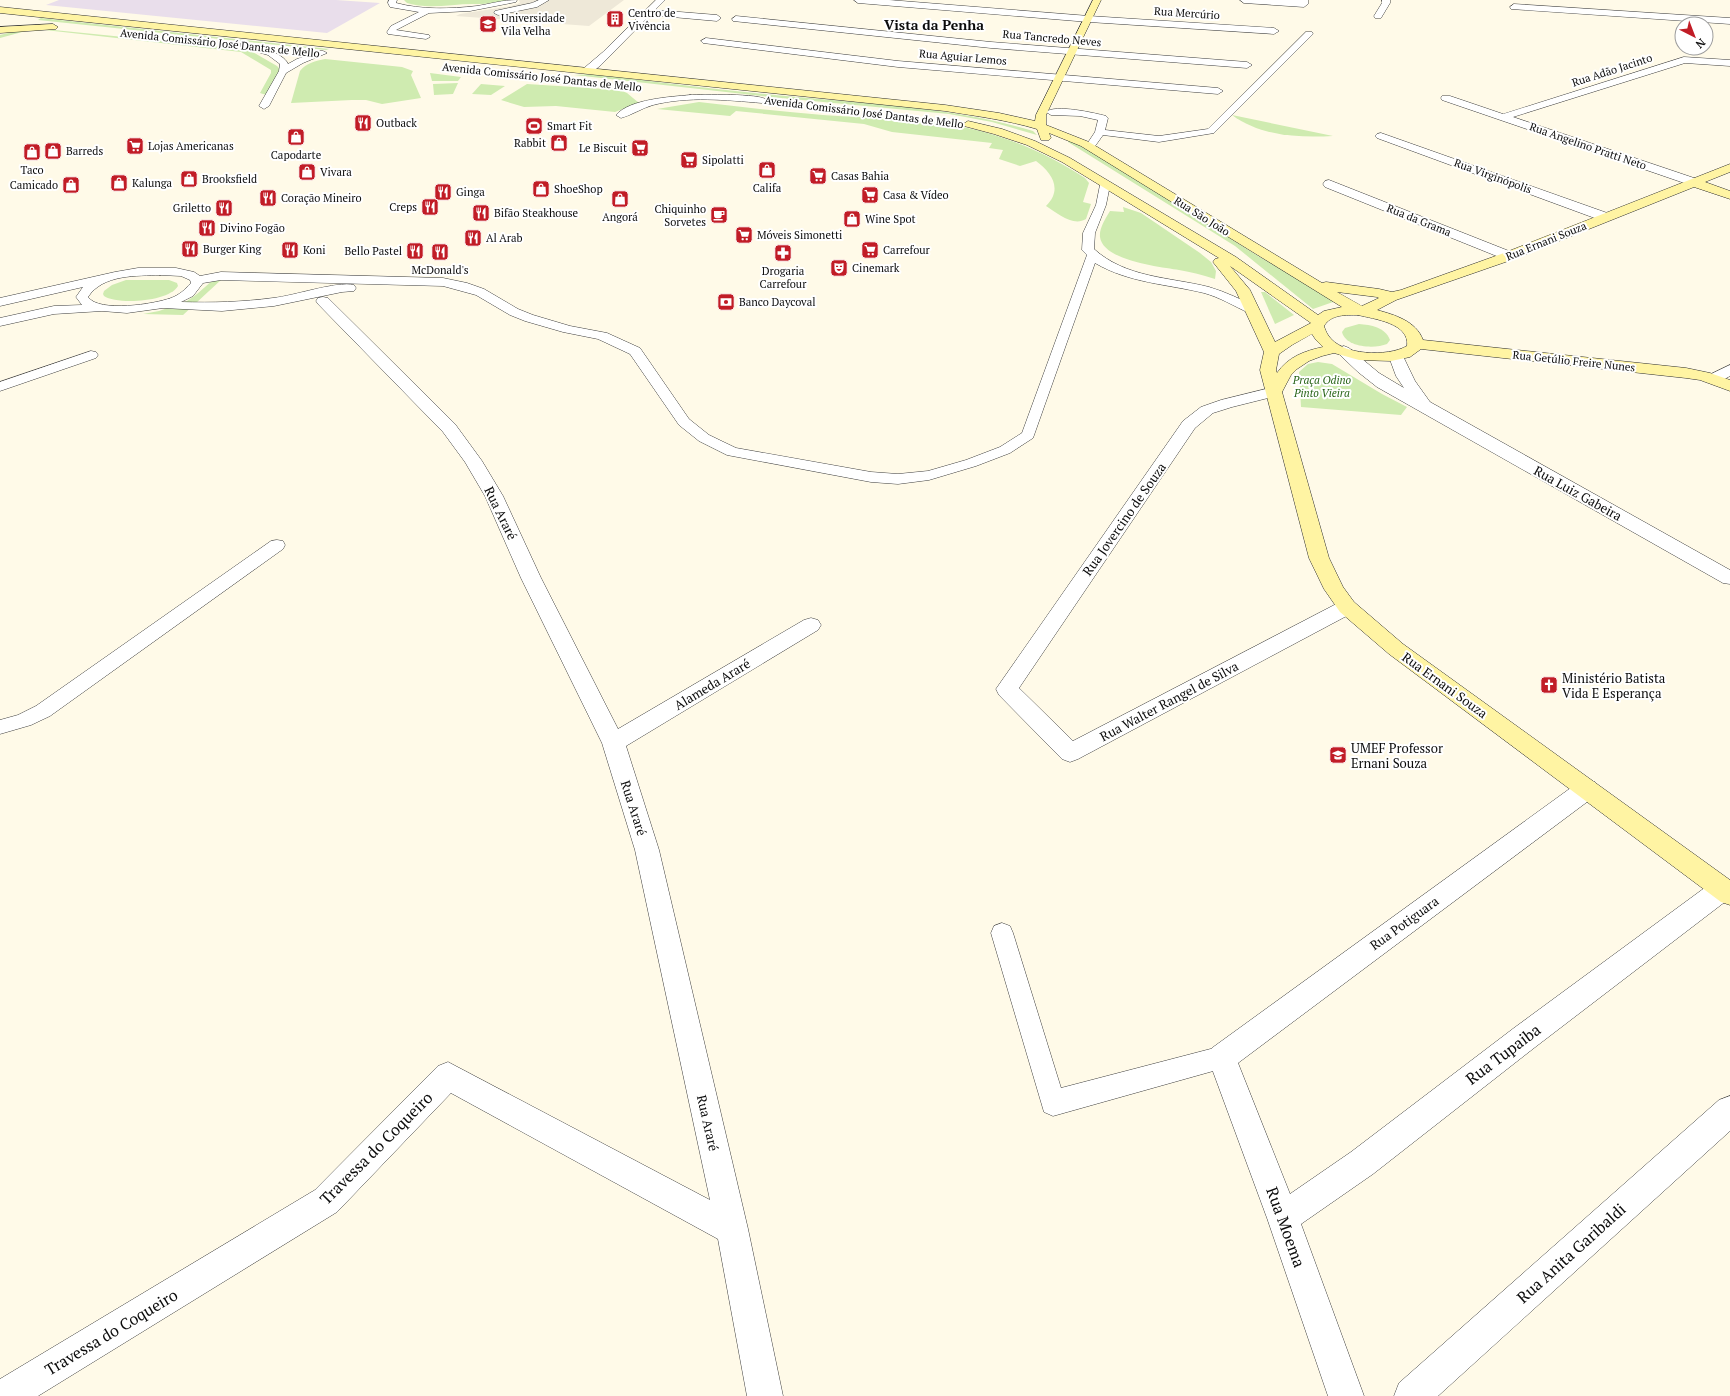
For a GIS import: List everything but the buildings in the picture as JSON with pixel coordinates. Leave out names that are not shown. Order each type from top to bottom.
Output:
[{"type":"main road","points":[[1066,160],[1060,152],[1046,140],[1040,119],[1048,109],[1059,78],[1097,0]]},
{"type":"main road","points":[[0,24],[14,11],[27,5]]},
{"type":"main road","points":[[0,10],[57,16]]},
{"type":"main road","points":[[0,24],[31,17],[57,16]]},
{"type":"main road","name":"Avenida Comissário José Dantas de Mello","points":[[57,16],[404,58]]},
{"type":"main road","points":[[11,29],[24,24],[31,17]]},
{"type":"main road","points":[[0,24],[11,29],[61,28]]},
{"type":"main road","name":"Avenida Comissário José Dantas de Mello","points":[[241,45],[282,49]]},
{"type":"main road","points":[[323,53],[345,50],[384,54],[416,54]]},
{"type":"main road","name":"Avenida Comissário José Dantas de Mello","points":[[297,51],[404,58],[416,54],[587,71],[945,108],[982,113],[1043,126]]},
{"type":"main road","name":"Avenida Comissário José Dantas de Mello","points":[[662,89],[801,104]]},
{"type":"main road","points":[[982,113],[1005,113],[1048,109],[1060,121],[1079,134],[1088,146]]},
{"type":"main road","name":"Avenida Comissário José Dantas de Mello","points":[[961,122],[998,131],[1031,143],[1066,160]]},
{"type":"main road","name":"Rua São João","points":[[1043,126],[1088,146],[1253,248],[1361,312]]},
{"type":"main road","name":"Rua São João","points":[[1066,160],[1230,260],[1318,324]]},
{"type":"main road","name":"Rua Ernani Souza","points":[[1361,312],[1391,296],[1406,293],[1509,256],[1730,168]]},
{"type":"main road","name":"Rua Angelino Pratti Neto","points":[[1693,182],[1730,195]]},
{"type":"main road","points":[[1202,244],[1222,264],[1243,290],[1272,352],[1333,313],[1361,312],[1386,317],[1396,321],[1410,330],[1414,335],[1416,344],[1410,352],[1398,357],[1371,358],[1340,350],[1324,340],[1320,335],[1318,324]]},
{"type":"main road","points":[[1314,283],[1347,289],[1379,292],[1391,296]]},
{"type":"main road","name":"Rua Getúlio Freire Nunes","points":[[1416,344],[1686,373],[1713,378],[1730,386]]},
{"type":"main road","points":[[1274,392],[1287,370],[1298,361],[1311,354],[1340,350]]},
{"type":"main road","name":"Rua Ernani Souza","points":[[1272,352],[1268,370],[1319,558],[1334,589],[1347,607],[1396,649],[1726,892]]},
{"type":"street","points":[[587,71],[632,30],[661,0]]},
{"type":"street","name":"Rua Mercúrio","points":[[858,0],[1274,31]]},
{"type":"street","points":[[853,10],[862,0]]},
{"type":"street","points":[[1244,0],[1304,2]]},
{"type":"street","points":[[1378,16],[1386,3],[1386,0]]},
{"type":"street","points":[[1514,6],[1730,21]]},
{"type":"street","points":[[648,12],[717,18]]},
{"type":"street","name":"Rua Tancredo Neves","points":[[736,19],[835,31],[1072,53],[1247,65]]},
{"type":"street","points":[[807,55],[835,31],[844,20]]},
{"type":"street","name":"Rua Aguiar Lemos","points":[[706,41],[807,55],[1218,91]]},
{"type":"street","name":"Rua Adão Jacinto","points":[[1503,118],[1684,60],[1730,63]]},
{"type":"street","name":"Rua Angelino Pratti Neto","points":[[1446,98],[1693,182]]},
{"type":"street","name":"Rua Virginópolis","points":[[1381,136],[1605,217]]},
{"type":"street","name":"Rua da Grama","points":[[1329,184],[1509,256]]},
{"type":"street","name":"Rua Araré","points":[[323,302],[449,428],[473,461],[494,496],[531,578],[613,743],[647,850],[732,1229],[765,1396]]},
{"type":"street","name":"Rua Luiz Gabeira","points":[[1340,350],[1378,382],[1427,407],[1730,578]]},
{"type":"street","name":"Rua Luiz Gabeira","points":[[1398,357],[1402,375],[1408,386],[1427,407]]},
{"type":"street","points":[[1713,378],[1730,370]]},
{"type":"street","name":"Rua Jovercino de Souza","points":[[1007,689],[1189,425],[1207,410],[1227,403],[1274,392]]},
{"type":"street","name":"Rua Walter Rangel de Silva","points":[[1007,689],[1070,753],[1347,607]]},
{"type":"street","name":"Alameda Araré","points":[[613,743],[811,625]]},
{"type":"street","name":"Rua Potiguara","points":[[1222,1058],[1587,789]]},
{"type":"street","name":"Rua Tupaiba","points":[[1283,1218],[1362,1163],[1524,1038],[1726,892]]},
{"type":"street","name":"Rua Moema","points":[[1222,1058],[1283,1218],[1346,1396]]},
{"type":"street","name":"Travessa do Coqueiro","points":[[5,1396],[326,1201],[448,1076],[732,1229]]},
{"type":"street","name":"Rua Anita Garibaldi","points":[[1412,1396],[1730,1111]]},
{"type":"lane","points":[[393,0],[393,5],[399,8],[429,10],[472,8],[512,0]]},
{"type":"lane","points":[[487,16],[534,5],[545,0]]},
{"type":"lane","points":[[404,58],[424,39],[391,32],[394,28],[429,10]]},
{"type":"lane","points":[[1100,132],[1159,139],[1211,131],[1309,34]]},
{"type":"lane","points":[[241,45],[266,52],[284,63],[283,71],[264,106]]},
{"type":"lane","points":[[283,71],[300,61],[323,53]]},
{"type":"lane","points":[[621,115],[643,105],[678,99],[710,98],[762,100]]},
{"type":"lane","points":[[1048,109],[1080,113],[1103,118],[1100,132],[1088,146]]},
{"type":"lane","points":[[1105,185],[1101,205],[1089,233],[1088,250],[1092,256],[1122,272],[1210,292],[1253,310]]},
{"type":"lane","points":[[126,273],[180,272],[194,278],[237,276],[443,282],[463,286],[480,292],[514,312],[529,318],[568,329],[602,336],[635,351],[684,422],[704,438],[732,452],[870,477],[898,479],[930,475],[971,463],[1005,450],[1028,435],[1092,256]]},
{"type":"lane","points":[[0,302],[126,273],[146,267],[158,260]]},
{"type":"lane","points":[[194,278],[216,269]]},
{"type":"lane","points":[[101,308],[85,302],[82,298],[91,286],[112,276]]},
{"type":"lane","points":[[0,322],[54,310],[101,308],[144,309],[159,306],[185,296],[194,290],[197,284],[194,278]]},
{"type":"lane","points":[[159,306],[222,307],[274,302],[342,288],[376,289]]},
{"type":"lane","points":[[0,387],[91,355]]},
{"type":"lane","points":[[0,727],[24,720],[44,711],[277,545]]},
{"type":"lane","points":[[1002,933],[1053,1103],[1222,1058]]},
{"type":"shaded area","points":[[59,0],[336,0],[380,3],[327,33],[46,5]]},
{"type":"shaded area","points":[[519,0],[624,0],[589,26],[456,16],[460,14],[511,6],[520,3]]},
{"type":"green space","points":[[404,0],[507,0],[488,4],[424,6],[407,3]]},
{"type":"green space","points":[[41,18],[329,49],[326,50],[38,20]]},
{"type":"green space","points":[[44,29],[243,49],[251,51],[280,69],[266,95],[260,93],[271,73],[271,70],[241,52],[45,30],[26,31],[0,38],[0,35],[16,31]]},
{"type":"green space","points":[[325,59],[402,67],[413,71],[411,75],[421,98],[382,104],[366,100],[291,103],[302,68],[308,64]]},
{"type":"green space","points":[[430,73],[461,77],[458,81],[432,81]]},
{"type":"green space","points":[[592,74],[782,96],[922,109],[1006,124],[1033,131],[1037,135],[992,122],[949,114],[771,97],[574,75]]},
{"type":"green space","points":[[458,83],[453,94],[434,95],[433,84]]},
{"type":"green space","points":[[481,84],[505,86],[491,95],[472,94]]},
{"type":"green space","points":[[527,84],[620,90],[627,93],[639,103],[615,112],[556,106],[524,107],[501,100]]},
{"type":"green space","points":[[699,102],[808,114],[924,121],[978,130],[1015,142],[1051,158],[1085,178],[1089,183],[1083,202],[1091,204],[1086,219],[1081,221],[1071,220],[1060,215],[1046,206],[1051,200],[1055,187],[1051,176],[1047,171],[1036,161],[1020,166],[999,159],[1003,150],[989,148],[992,143],[892,132],[864,124],[736,111],[730,116],[657,109]]},
{"type":"green space","points":[[1232,115],[1333,136],[1307,137],[1280,134],[1255,127]]},
{"type":"green space","points":[[1069,140],[1107,160],[1258,256],[1336,301],[1313,309],[1235,246],[1068,142]]},
{"type":"green space","points":[[1123,207],[1141,213],[1200,253],[1211,262],[1216,271],[1215,279],[1188,272],[1147,265],[1111,252],[1104,245],[1100,237],[1101,230],[1110,211],[1124,212]]},
{"type":"green space","points":[[222,279],[183,315],[143,314],[159,311],[187,301],[213,280]]},
{"type":"green space","points":[[126,280],[169,280],[177,283],[178,286],[164,296],[154,299],[131,301],[111,299],[104,296],[104,291],[112,285]]},
{"type":"green space","points":[[1261,292],[1265,292],[1294,315],[1275,324]]},
{"type":"green space","points":[[1359,324],[1381,329],[1390,340],[1387,344],[1382,346],[1369,347],[1349,341],[1342,332],[1345,328]]},
{"type":"green space","name":"Praça Odino Pinto Vieira","points":[[1318,362],[1332,364],[1407,407],[1401,415],[1301,407],[1299,372],[1308,364]]},
{"type":"place","name":"Centro de Vivência","points":[[615,19]]},
{"type":"place","name":"Universidade Vila Velha","points":[[488,24]]},
{"type":"place","name":"Outback","points":[[363,123]]},
{"type":"place","name":"Smart Fit","points":[[534,126]]},
{"type":"place","name":"Capodarte","points":[[296,137]]},
{"type":"place","name":"Rabbit","points":[[559,143]]},
{"type":"place","name":"Lojas Americanas","points":[[135,146]]},
{"type":"place","name":"Le Biscuit","points":[[640,148]]},
{"type":"place","name":"Barreds","points":[[53,151]]},
{"type":"place","name":"Taco","points":[[32,152]]},
{"type":"place","name":"Sipolatti","points":[[689,160]]},
{"type":"place","name":"Califa","points":[[767,170]]},
{"type":"place","name":"Vivara","points":[[307,172]]},
{"type":"place","name":"Casas Bahia","points":[[818,176]]},
{"type":"place","name":"Brooksfield","points":[[189,179]]},
{"type":"place","name":"Kalunga","points":[[119,183]]},
{"type":"place","name":"Camicado","points":[[71,185]]},
{"type":"place","name":"ShoeShop","points":[[541,189]]},
{"type":"place","name":"Ginga","points":[[443,192]]},
{"type":"place","name":"Casa & Vídeo","points":[[870,195]]},
{"type":"place","name":"Coração Mineiro","points":[[268,198]]},
{"type":"place","name":"Angorá","points":[[620,199]]},
{"type":"place","name":"Creps","points":[[430,207]]},
{"type":"place","name":"Griletto","points":[[224,208]]},
{"type":"place","name":"Bifão Steakhouse","points":[[481,213]]},
{"type":"place","name":"Chiquinho Sorvetes","points":[[719,215]]},
{"type":"place","name":"Wine Spot","points":[[852,219]]},
{"type":"place","name":"Divino Fogão","points":[[207,228]]},
{"type":"place","name":"Móveis Simonetti","points":[[744,235]]},
{"type":"place","name":"Al Arab","points":[[473,238]]},
{"type":"place","name":"Burger King","points":[[190,249]]},
{"type":"place","name":"Koni","points":[[290,250]]},
{"type":"place","name":"Carrefour","points":[[870,250]]},
{"type":"place","name":"Bello Pastel","points":[[415,251]]},
{"type":"place","name":"McDonald's","points":[[440,252]]},
{"type":"place","name":"Drogaria Carrefour","points":[[783,253]]},
{"type":"place","name":"Cinemark","points":[[839,268]]},
{"type":"place","name":"Banco Daycoval","points":[[726,302]]},
{"type":"place","name":"Ministério Batista Vida E Esperança","points":[[1549,685]]},
{"type":"place","name":"UMEF Professor Ernani Souza","points":[[1338,755]]},
{"type":"district","name":"Vista da Penha","points":[[934,25]]}]
